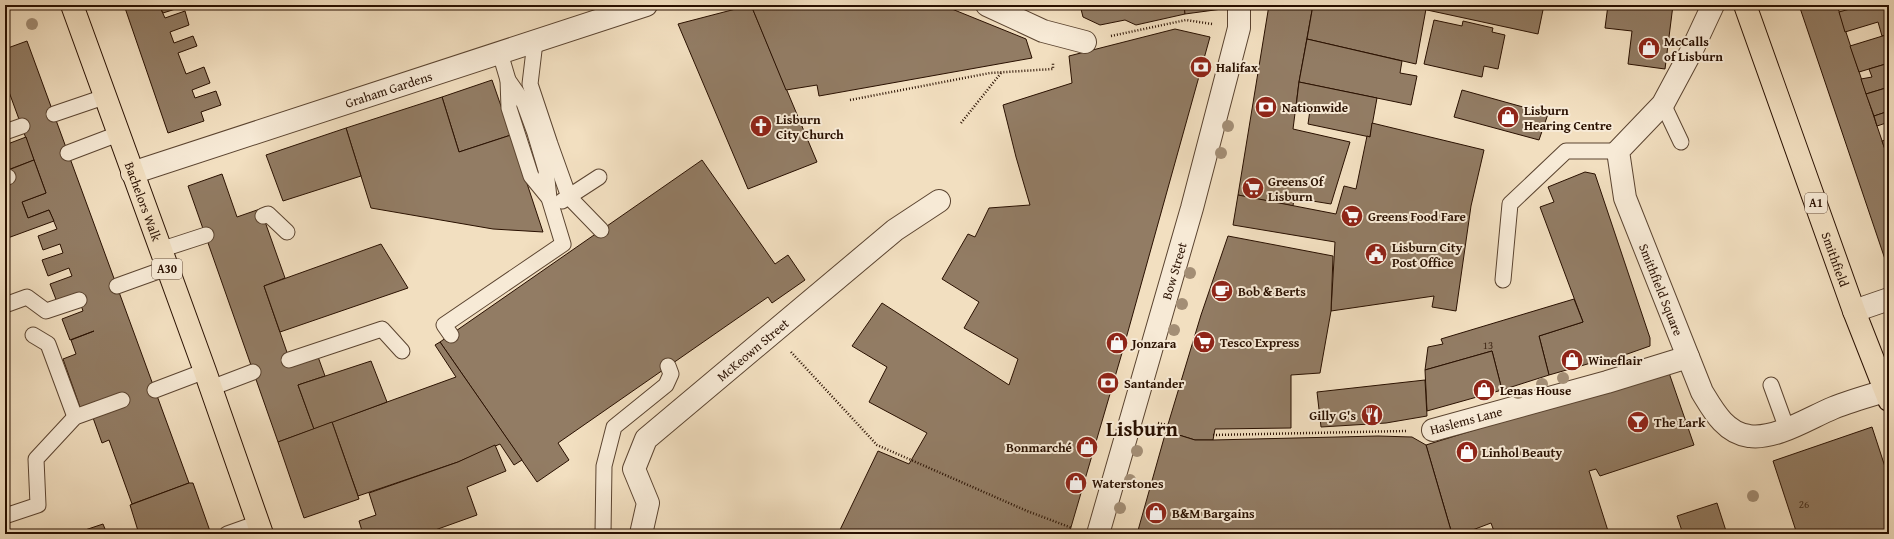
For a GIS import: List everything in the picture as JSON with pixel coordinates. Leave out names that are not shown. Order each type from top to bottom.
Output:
[{"type":"main road","name":"Bachelors Walk","points":[[72,5],[260,528]]},
{"type":"main road","name":"Smithfield","points":[[1745,5],[1854,311],[1887,396]]},
{"type":"street","name":"Graham Gardens","points":[[132,173],[500,54],[646,5]]},
{"type":"street","points":[[987,5],[1043,31],[1085,42]]},
{"type":"street","name":"Bow Street","points":[[1098,534],[1192,208],[1238,28],[1238,5]]},
{"type":"street","points":[[1618,151],[1663,104],[1692,50],[1713,5]]},
{"type":"street","name":"Smithfield Square","points":[[1618,151],[1625,198],[1702,392],[1719,419],[1737,432],[1749,436],[1767,435],[1787,429],[1834,408],[1887,396]]},
{"type":"street","name":"McKeown Street","points":[[641,534],[648,503],[634,469],[646,439],[895,230],[940,201]]},
{"type":"street","points":[[1854,311],[1889,299]]},
{"type":"street","name":"Haslems Lane","points":[[1433,430],[1601,384],[1688,357]]},
{"type":"lane","points":[[535,42],[530,84],[570,197],[601,230]]},
{"type":"lane","points":[[451,335],[444,325],[563,244],[551,202],[546,170],[524,103],[508,80],[500,54]]},
{"type":"lane","points":[[54,114],[104,97]]},
{"type":"lane","points":[[1663,104],[1681,142]]},
{"type":"lane","points":[[5,132],[22,126]]},
{"type":"lane","points":[[68,153],[118,134]]},
{"type":"lane","points":[[1503,280],[1510,204],[1566,151],[1618,151]]},
{"type":"lane","points":[[551,202],[570,197],[599,177]]},
{"type":"lane","points":[[263,216],[268,214],[287,232]]},
{"type":"lane","points":[[117,286],[206,235]]},
{"type":"lane","points":[[5,305],[27,297],[46,311],[79,300]]},
{"type":"lane","points":[[289,360],[382,329],[402,351]]},
{"type":"lane","points":[[33,335],[48,344],[75,417]]},
{"type":"lane","points":[[603,534],[605,506],[604,466],[614,427],[666,385],[671,374],[668,366]]},
{"type":"lane","points":[[155,390],[254,372]]},
{"type":"lane","points":[[1771,385],[1787,429]]},
{"type":"lane","points":[[5,516],[38,505],[36,459],[75,417],[122,400]]},
{"type":"lane","points":[[605,506],[613,528],[613,534]]},
{"type":"lane","points":[[227,534],[260,528]]},
{"type":"path","points":[[1085,42],[1186,20],[1238,28]]},
{"type":"path","points":[[850,100],[1002,72],[1052,69],[1054,33]]},
{"type":"path","points":[[961,123],[1002,72]]},
{"type":"path","points":[[773,332],[877,445],[1027,511],[1074,529]]},
{"type":"path","name":"Haslems Lane","points":[[1213,435],[1433,430]]},
{"type":"building","points":[[124,5],[159,5],[165,18],[185,11],[189,25],[170,32],[174,43],[193,36],[197,46],[178,53],[186,74],[204,67],[210,83],[192,90],[195,98],[216,91],[221,105],[201,112],[204,121],[168,133]]},
{"type":"building","points":[[159,5],[188,5],[163,13]]},
{"type":"building","name":"Lisburn City Church","points":[[751,5],[817,162],[748,189],[678,24]]},
{"type":"building","points":[[751,5],[942,5],[1026,39],[1032,58],[819,96],[817,85],[786,90]]},
{"type":"building","points":[[1080,5],[1184,5],[1185,14],[1136,25],[1125,20],[1100,25],[1083,17]]},
{"type":"building","points":[[1184,5],[1222,5],[1222,9],[1185,14]]},
{"type":"building","points":[[1269,5],[1313,5],[1299,82],[1293,129],[1350,142],[1331,204],[1294,198],[1293,206],[1238,195]]},
{"type":"building","points":[[1313,5],[1404,5],[1426,9],[1416,64],[1307,39]]},
{"type":"building","points":[[1404,5],[1544,5],[1538,34]]},
{"type":"building","name":"McCalls of Lisburn","points":[[1608,5],[1673,5],[1665,69],[1628,64],[1632,31],[1605,28]]},
{"type":"building","points":[[1799,5],[1837,5],[1889,161],[1889,271]]},
{"type":"building","points":[[1864,5],[1889,5],[1889,34],[1882,36],[1878,22],[1845,32],[1839,12]]},
{"type":"building","points":[[1434,20],[1462,26],[1463,21],[1493,28],[1492,32],[1505,35],[1498,69],[1484,66],[1482,77],[1424,64]]},
{"type":"building","points":[[1175,29],[1210,37],[1122,353],[1069,534],[838,534],[878,451],[909,464],[927,433],[869,402],[887,367],[852,346],[882,303],[1009,385],[1018,359],[964,328],[979,302],[942,279],[968,234],[975,237],[989,208],[1030,205],[1003,105],[1072,83],[1069,56]]},
{"type":"building","points":[[1889,34],[1889,63],[1859,72],[1850,46]]},
{"type":"building","points":[[1307,39],[1402,61],[1400,73],[1417,76],[1411,105],[1299,82]]},
{"type":"building","points":[[27,41],[189,483],[132,504],[109,440],[102,443],[92,415],[81,410],[63,359],[76,354],[71,340],[94,331],[70,340],[62,319],[83,311],[77,294],[57,302],[50,284],[72,276],[69,268],[48,276],[42,260],[63,253],[60,244],[43,250],[38,236],[57,229],[49,210],[28,218],[22,202],[46,193],[5,81],[5,49]]},
{"type":"building","points":[[1889,63],[1889,87],[1866,94],[1861,79],[1872,77],[1869,69]]},
{"type":"building","points":[[492,80],[511,135],[459,152],[442,97]]},
{"type":"building","points":[[1299,82],[1377,98],[1370,137],[1308,124],[1310,110],[1296,107]]},
{"type":"building","points":[[1889,87],[1889,111],[1874,116],[1866,94]]},
{"type":"building","points":[[1462,90],[1548,114],[1539,140],[1454,117]]},
{"type":"building","points":[[442,97],[459,152],[511,135],[543,232],[493,229],[371,208],[346,128]]},
{"type":"building","points":[[1889,111],[1889,122],[1877,126],[1874,116]]},
{"type":"building","name":"Greens Food Fare","points":[[1372,123],[1484,150],[1471,206],[1456,311],[1432,307],[1434,296],[1331,311],[1335,242],[1233,225],[1238,195],[1336,214],[1344,186],[1356,189],[1367,136],[1370,137]]},
{"type":"building","points":[[346,128],[361,176],[283,201],[266,155]]},
{"type":"building","points":[[26,137],[34,160],[5,171],[5,145]]},
{"type":"building","points":[[1889,139],[1889,161],[1882,141]]},
{"type":"building","points":[[34,160],[46,193],[22,202],[28,218],[49,210],[54,221],[5,239],[6,171]]},
{"type":"building","points":[[702,160],[775,264],[788,255],[805,280],[772,303],[768,297],[558,443],[569,460],[537,482],[440,342]]},
{"type":"building","points":[[1585,172],[1595,174],[1650,338],[1650,346],[1599,364],[1598,361],[1549,375],[1539,336],[1583,322],[1540,207],[1554,202],[1548,187]]},
{"type":"building","points":[[222,174],[237,217],[260,209],[263,216],[285,278],[264,286],[291,364],[317,354],[325,376],[298,385],[314,429],[278,442],[188,186]]},
{"type":"building","points":[[1228,236],[1333,256],[1331,311],[1320,373],[1291,375],[1291,428],[1215,429],[1213,440],[1195,440],[1166,431],[1201,315]]},
{"type":"building","points":[[381,244],[408,288],[280,332],[264,286]]},
{"type":"building","points":[[1574,299],[1583,322],[1539,336],[1549,375],[1502,390],[1492,351],[1425,370],[1428,347],[1443,344],[1441,339]]},
{"type":"building","points":[[440,342],[522,460],[514,465],[500,444],[458,462],[358,496],[332,422],[456,377],[435,345]]},
{"type":"building","points":[[1492,351],[1502,390],[1427,411],[1425,370]]},
{"type":"building","points":[[371,361],[387,402],[314,429],[298,385]]},
{"type":"building","points":[[1668,370],[1694,445],[1600,476],[1596,469],[1589,471],[1609,534],[1495,534],[1491,523],[1462,534],[1452,534],[1426,445]]},
{"type":"building","points":[[1425,380],[1427,416],[1386,423],[1321,427],[1317,392]]},
{"type":"building","points":[[332,422],[359,499],[304,518],[278,442]]},
{"type":"building","points":[[1872,427],[1889,479],[1889,534],[1797,534],[1773,461]]},
{"type":"building","points":[[1166,431],[1195,440],[1378,436],[1412,437],[1426,445],[1452,534],[1137,534]]},
{"type":"building","points":[[495,445],[506,471],[467,487],[477,515],[424,534],[363,534],[359,521],[376,515],[369,493],[458,462]]},
{"type":"building","points":[[189,483],[193,483],[211,534],[139,534],[130,505]]},
{"type":"building","points":[[1717,503],[1727,534],[1683,534],[1677,516]]},
{"type":"building","points":[[103,524],[107,534],[73,534]]},
{"type":"place","name":"McCalls of Lisburn","points":[[1649,48]]},
{"type":"place","name":"Halifax","points":[[1201,67]]},
{"type":"place","name":"Nationwide","points":[[1266,107]]},
{"type":"place","name":"Lisburn Hearing Centre","points":[[1508,117]]},
{"type":"place","name":"Lisburn City Church","points":[[761,126]]},
{"type":"place","name":"Greens Of Lisburn","points":[[1253,188]]},
{"type":"place","name":"Greens Food Fare","points":[[1352,216]]},
{"type":"place","name":"Lisburn City Post Office","points":[[1376,254]]},
{"type":"place","name":"Bob & Berts","points":[[1222,291]]},
{"type":"place","name":"Tesco Express","points":[[1204,342]]},
{"type":"place","name":"Jonzara","points":[[1117,343]]},
{"type":"place","name":"Wineflair","points":[[1572,360]]},
{"type":"place","name":"Santander","points":[[1108,383]]},
{"type":"place","name":"Lenas House","points":[[1484,390]]},
{"type":"place","name":"Gilly G's","points":[[1372,415]]},
{"type":"place","name":"The Lark","points":[[1638,422]]},
{"type":"place","name":"Bonmarché","points":[[1087,447]]},
{"type":"place","name":"Linhol Beauty","points":[[1467,452]]},
{"type":"place","name":"Waterstones","points":[[1076,483]]},
{"type":"place","name":"B&M Bargains","points":[[1156,513]]},
{"type":"district","name":"Lisburn","points":[[1142,429]]}]
